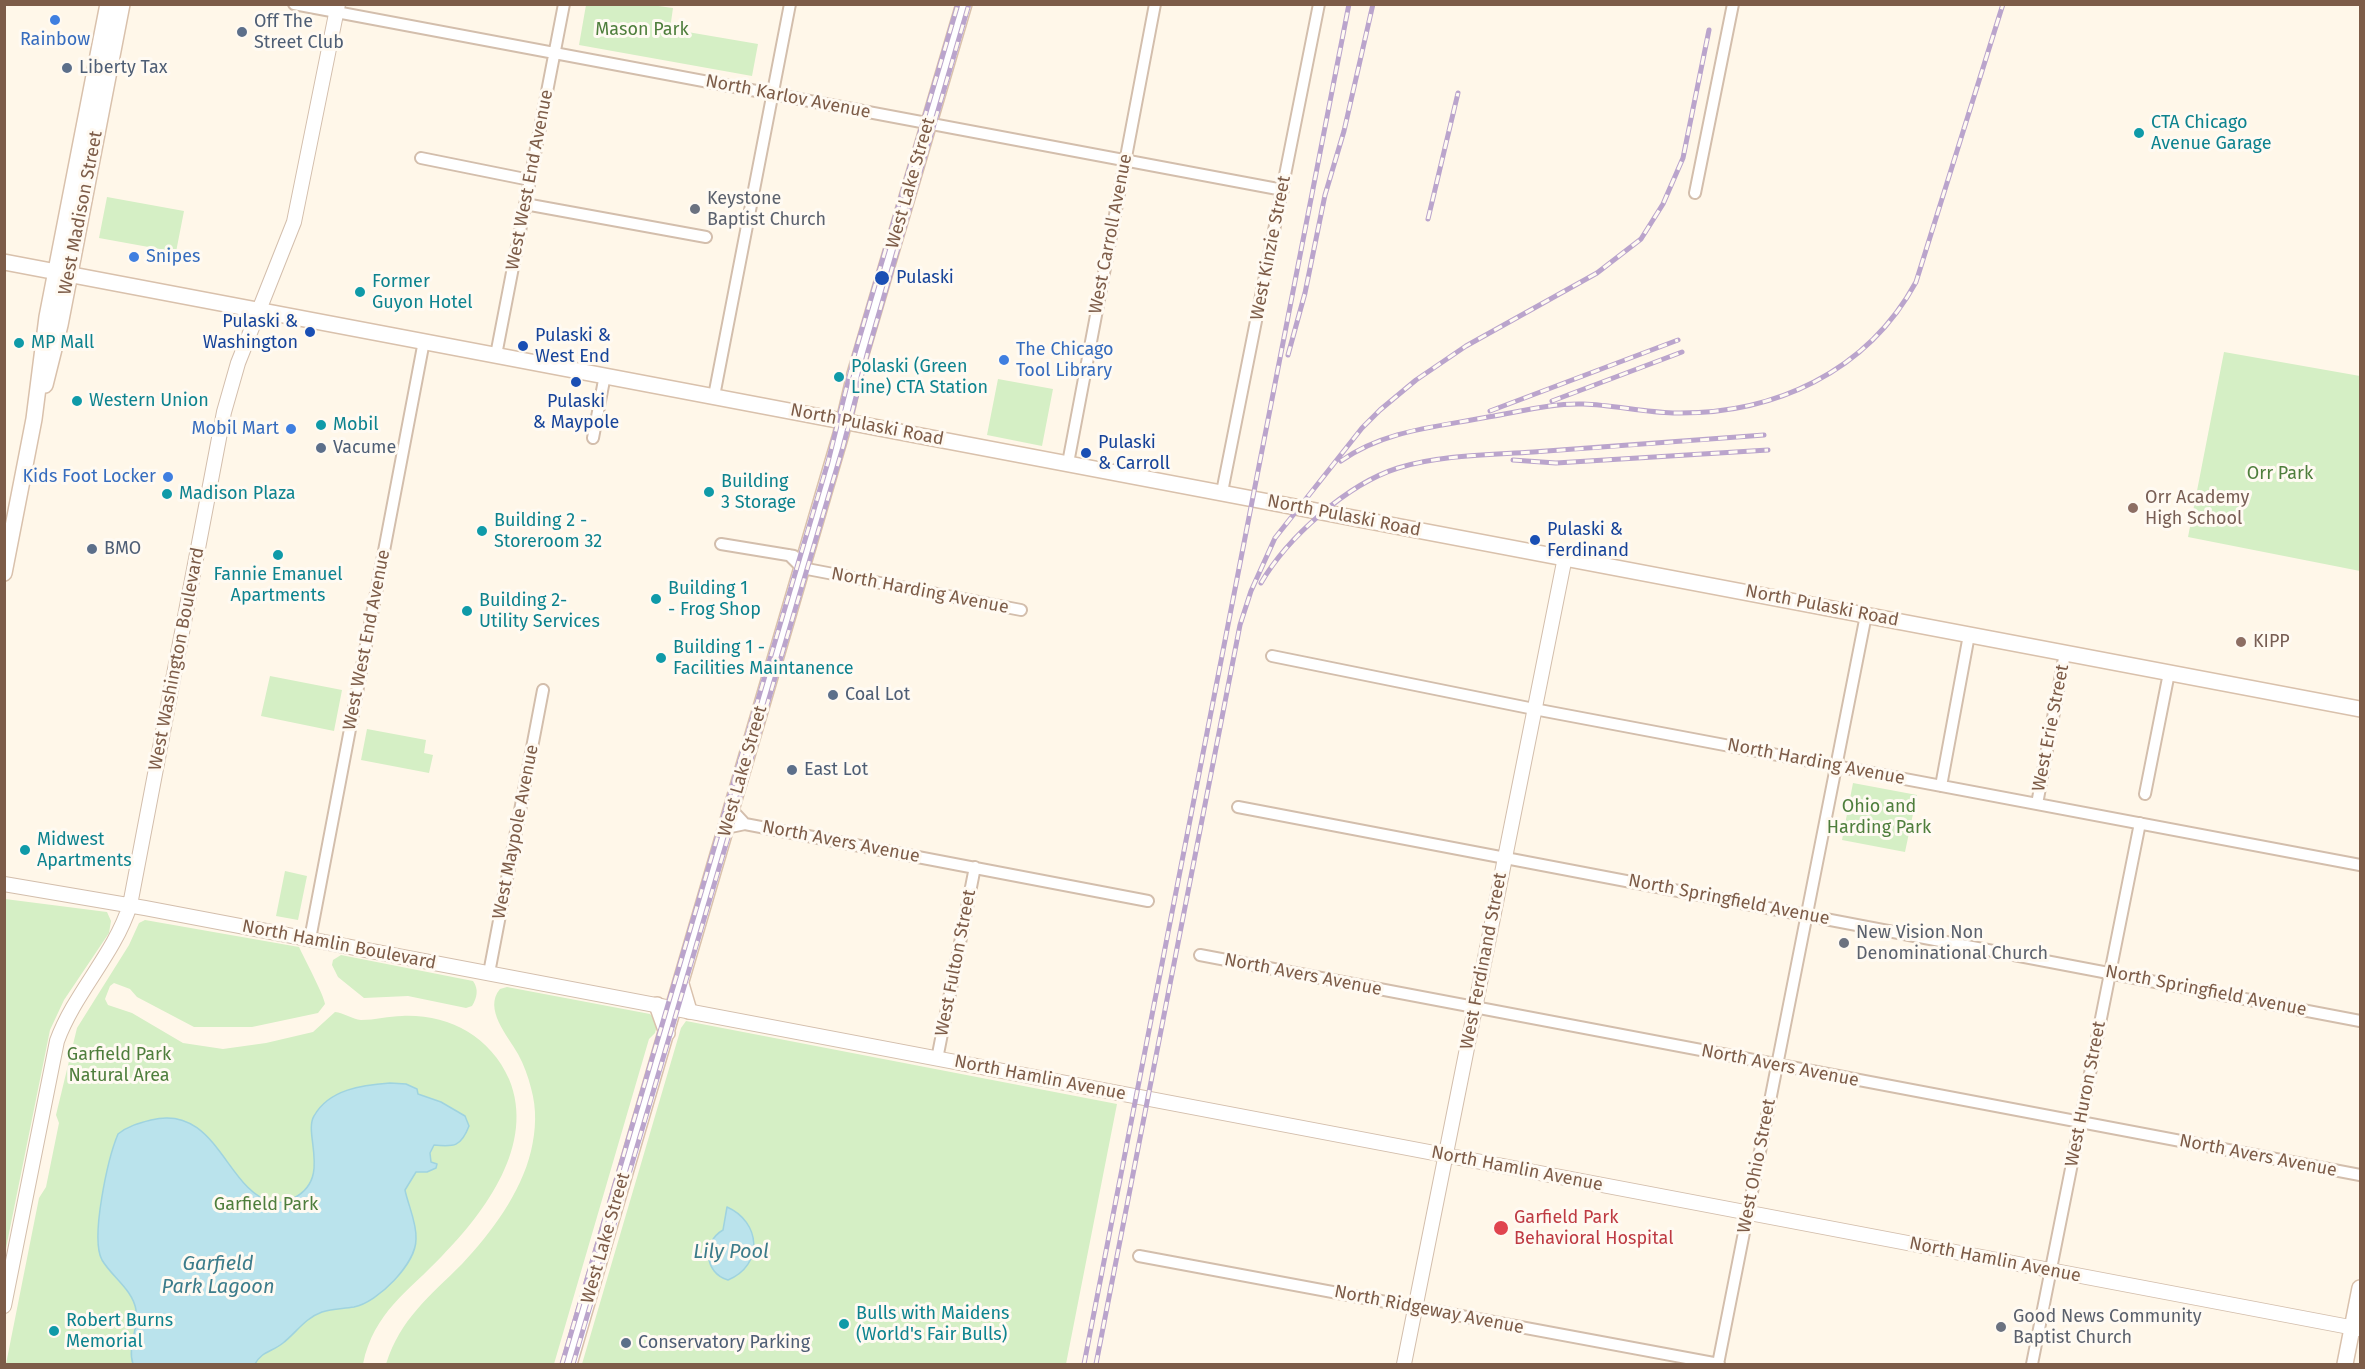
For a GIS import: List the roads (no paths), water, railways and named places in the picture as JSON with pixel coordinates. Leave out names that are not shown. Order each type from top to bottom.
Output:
[{"type":"main road","name":"West Madison Street","points":[[4,573],[34,419],[49,371],[108,4]]},
{"type":"main road","name":"West Madison Street","points":[[63,273],[122,4]]},
{"type":"main road","name":"West Lake Street","points":[[929,124],[954,4]]},
{"type":"main road","name":"West Lake Street","points":[[569,1365],[667,1033],[681,1010],[681,984],[828,480],[858,362],[964,4]]},
{"type":"main road","name":"West Lake Street","points":[[929,124],[973,4]]},
{"type":"main road","name":"North Pulaski Road","points":[[4,262],[2361,709]]},
{"type":"main road","points":[[657,1005],[667,1033]]},
{"type":"main road","points":[[652,1082],[662,1073],[681,1010]]},
{"type":"main road","points":[[2345,1365],[2357,1329],[2361,1288]]},
{"type":"street","name":"North Karlov Avenue","points":[[294,4],[338,9],[555,53],[1283,190]]},
{"type":"street","name":"West West End Avenue","points":[[496,355],[564,4]]},
{"type":"street","points":[[714,396],[790,4]]},
{"type":"street","name":"West Carroll Avenue","points":[[1068,463],[1155,4]]},
{"type":"street","name":"West Kinzie Street","points":[[1222,492],[1319,4]]},
{"type":"street","points":[[1695,193],[1733,4]]},
{"type":"street","name":"West Washington Boulevard","points":[[4,1306],[57,1041],[68,1015],[118,936],[130,905],[224,412],[233,377],[298,206],[338,9]]},
{"type":"street","points":[[421,158],[530,180]]},
{"type":"street","points":[[525,204],[706,237]]},
{"type":"street","name":"West West End Avenue","points":[[310,939],[424,341]]},
{"type":"street","points":[[593,438],[605,375]]},
{"type":"street","name":"North Harding Avenue","points":[[721,543],[789,555],[819,572],[1021,610]]},
{"type":"street","name":"West Ferdinand Street","points":[[1404,1365],[1565,557]]},
{"type":"street","name":"West Ohio Street","points":[[1718,1364],[1866,615]]},
{"type":"street","points":[[1941,786],[1969,635]]},
{"type":"street","name":"West Erie Street","points":[[2037,804],[2065,653]]},
{"type":"street","name":"North Harding Avenue","points":[[1272,656],[1534,709],[2361,865]]},
{"type":"street","points":[[2145,794],[2169,673]]},
{"type":"street","name":"West Maypole Avenue","points":[[489,973],[543,690]]},
{"type":"street","name":"North Springfield Avenue","points":[[1238,807],[2361,1021]]},
{"type":"street","name":"North Avers Avenue","points":[[732,810],[745,824]]},
{"type":"street","name":"North Avers Avenue","points":[[726,828],[745,824],[1148,901]]},
{"type":"street","name":"West Huron Street","points":[[2032,1365],[2140,824]]},
{"type":"street","name":"West Fulton Street","points":[[937,1059],[975,867]]},
{"type":"street","name":"North Hamlin Boulevard","points":[[4,884],[130,905],[681,1010]]},
{"type":"street","name":"North Avers Avenue","points":[[1200,955],[2361,1175]]},
{"type":"street","name":"North Hamlin Avenue","points":[[681,1010],[2357,1329]]},
{"type":"street","name":"North Ridgeway Avenue","points":[[1139,1256],[1718,1364]]},
{"type":"water","name":"Garfield Park Lagoon","points":[[390,1083],[406,1084],[417,1089],[418,1094],[441,1102],[465,1116],[469,1126],[460,1142],[447,1146],[434,1145],[430,1153],[431,1162],[437,1164],[436,1168],[427,1172],[416,1172],[405,1190],[414,1220],[416,1239],[410,1259],[394,1280],[364,1304],[334,1309],[316,1315],[283,1343],[261,1356],[255,1364],[133,1364],[131,1351],[136,1310],[127,1290],[102,1260],[98,1234],[102,1198],[118,1134],[151,1120],[173,1118],[191,1124],[219,1150],[256,1195],[272,1202],[283,1202],[292,1199],[305,1189],[312,1179],[314,1156],[312,1124],[320,1107],[328,1100],[348,1090]]},
{"type":"water","name":"Lily Pool","points":[[727,1207],[747,1223],[754,1243],[748,1264],[740,1273],[728,1280],[714,1271],[709,1257],[712,1242],[723,1230]]},
{"type":"railway","points":[[562,1364],[828,462],[855,353],[958,4]]},
{"type":"railway","points":[[573,1364],[843,447],[868,351],[969,4]]},
{"type":"railway","points":[[1084,1364],[1349,4]]},
{"type":"railway","points":[[1288,355],[1305,293],[1325,195],[1344,131],[1373,4]]},
{"type":"railway","points":[[1341,461],[1375,442],[1393,436],[1547,406],[1583,404],[1673,413],[1710,412],[1747,406],[1781,396],[1814,382],[1844,364],[1872,341],[1896,314],[1916,282],[2003,4]]},
{"type":"railway","points":[[1096,1364],[1240,625],[1251,591],[1275,538],[1362,428],[1416,380],[1466,346],[1597,273],[1641,239],[1663,204],[1683,158],[1709,30]]},
{"type":"railway","points":[[1428,219],[1458,93]]},
{"type":"railway","points":[[1490,411],[1678,340]]},
{"type":"railway","points":[[1552,401],[1682,352]]},
{"type":"railway","points":[[1261,583],[1286,548],[1320,515],[1359,486],[1398,468],[1431,460],[1465,456],[1764,435]]},
{"type":"railway","points":[[1513,460],[1556,463],[1768,450]]},
{"type":"place","name":"Rainbow","points":[[55,20]]},
{"type":"place","name":"Off The Street Club","points":[[242,32]]},
{"type":"place","name":"Liberty Tax","points":[[67,68]]},
{"type":"place","name":"CTA Chicago Avenue Garage","points":[[2139,133]]},
{"type":"place","name":"Keystone Baptist Church","points":[[695,209]]},
{"type":"place","name":"Snipes","points":[[134,257]]},
{"type":"place","name":"Pulaski","points":[[882,278]]},
{"type":"place","name":"Former Guyon Hotel","points":[[360,292]]},
{"type":"place","name":"Pulaski & Washington","points":[[310,332]]},
{"type":"place","name":"MP Mall","points":[[19,343]]},
{"type":"place","name":"Pulaski & West End","points":[[523,346]]},
{"type":"place","name":"The Chicago Tool Library","points":[[1004,360]]},
{"type":"place","name":"Polaski (Green Line) CTA Station","points":[[839,377]]},
{"type":"place","name":"Pulaski & Maypole","points":[[576,382]]},
{"type":"place","name":"Western Union","points":[[77,401]]},
{"type":"place","name":"Mobil","points":[[321,425]]},
{"type":"place","name":"Mobil Mart","points":[[291,429]]},
{"type":"place","name":"Vacume","points":[[321,448]]},
{"type":"place","name":"Pulaski & Carroll","points":[[1086,453]]},
{"type":"place","name":"Kids Foot Locker","points":[[168,477]]},
{"type":"place","name":"Building 3 Storage","points":[[709,492]]},
{"type":"place","name":"Madison Plaza","points":[[167,494]]},
{"type":"place","name":"Orr Academy High School","points":[[2133,508]]},
{"type":"place","name":"Building 2 - Storeroom 32","points":[[482,531]]},
{"type":"place","name":"Pulaski & Ferdinand","points":[[1535,540]]},
{"type":"place","name":"BMO","points":[[92,549]]},
{"type":"place","name":"Fannie Emanuel Apartments","points":[[278,555]]},
{"type":"place","name":"Building 1 - Frog Shop","points":[[656,599]]},
{"type":"place","name":"Building 2- Utility Services","points":[[467,611]]},
{"type":"place","name":"KIPP","points":[[2241,642]]},
{"type":"place","name":"Building 1 - Facilities Maintanence","points":[[661,658]]},
{"type":"place","name":"Coal Lot","points":[[833,695]]},
{"type":"place","name":"East Lot","points":[[792,770]]},
{"type":"place","name":"Midwest Apartments","points":[[25,850]]},
{"type":"place","name":"New Vision Non Denominational Church","points":[[1844,943]]},
{"type":"place","name":"Garfield Park Behavioral Hospital","points":[[1501,1228]]},
{"type":"place","name":"Bulls with Maidens (World's Fair Bulls)","points":[[844,1324]]},
{"type":"place","name":"Good News Community Baptist Church","points":[[2001,1327]]},
{"type":"place","name":"Robert Burns Memorial","points":[[54,1331]]},
{"type":"place","name":"Conservatory Parking","points":[[626,1343]]},
{"type":"park label","name":"Mason Park","points":[[642,30]]},
{"type":"park label","name":"Orr Park","points":[[2280,474]]},
{"type":"park label","name":"Ohio and Harding Park","points":[[1879,817]]},
{"type":"park label","name":"Garfield Park Natural Area","points":[[119,1065]]},
{"type":"park label","name":"Garfield Park","points":[[266,1205]]}]
